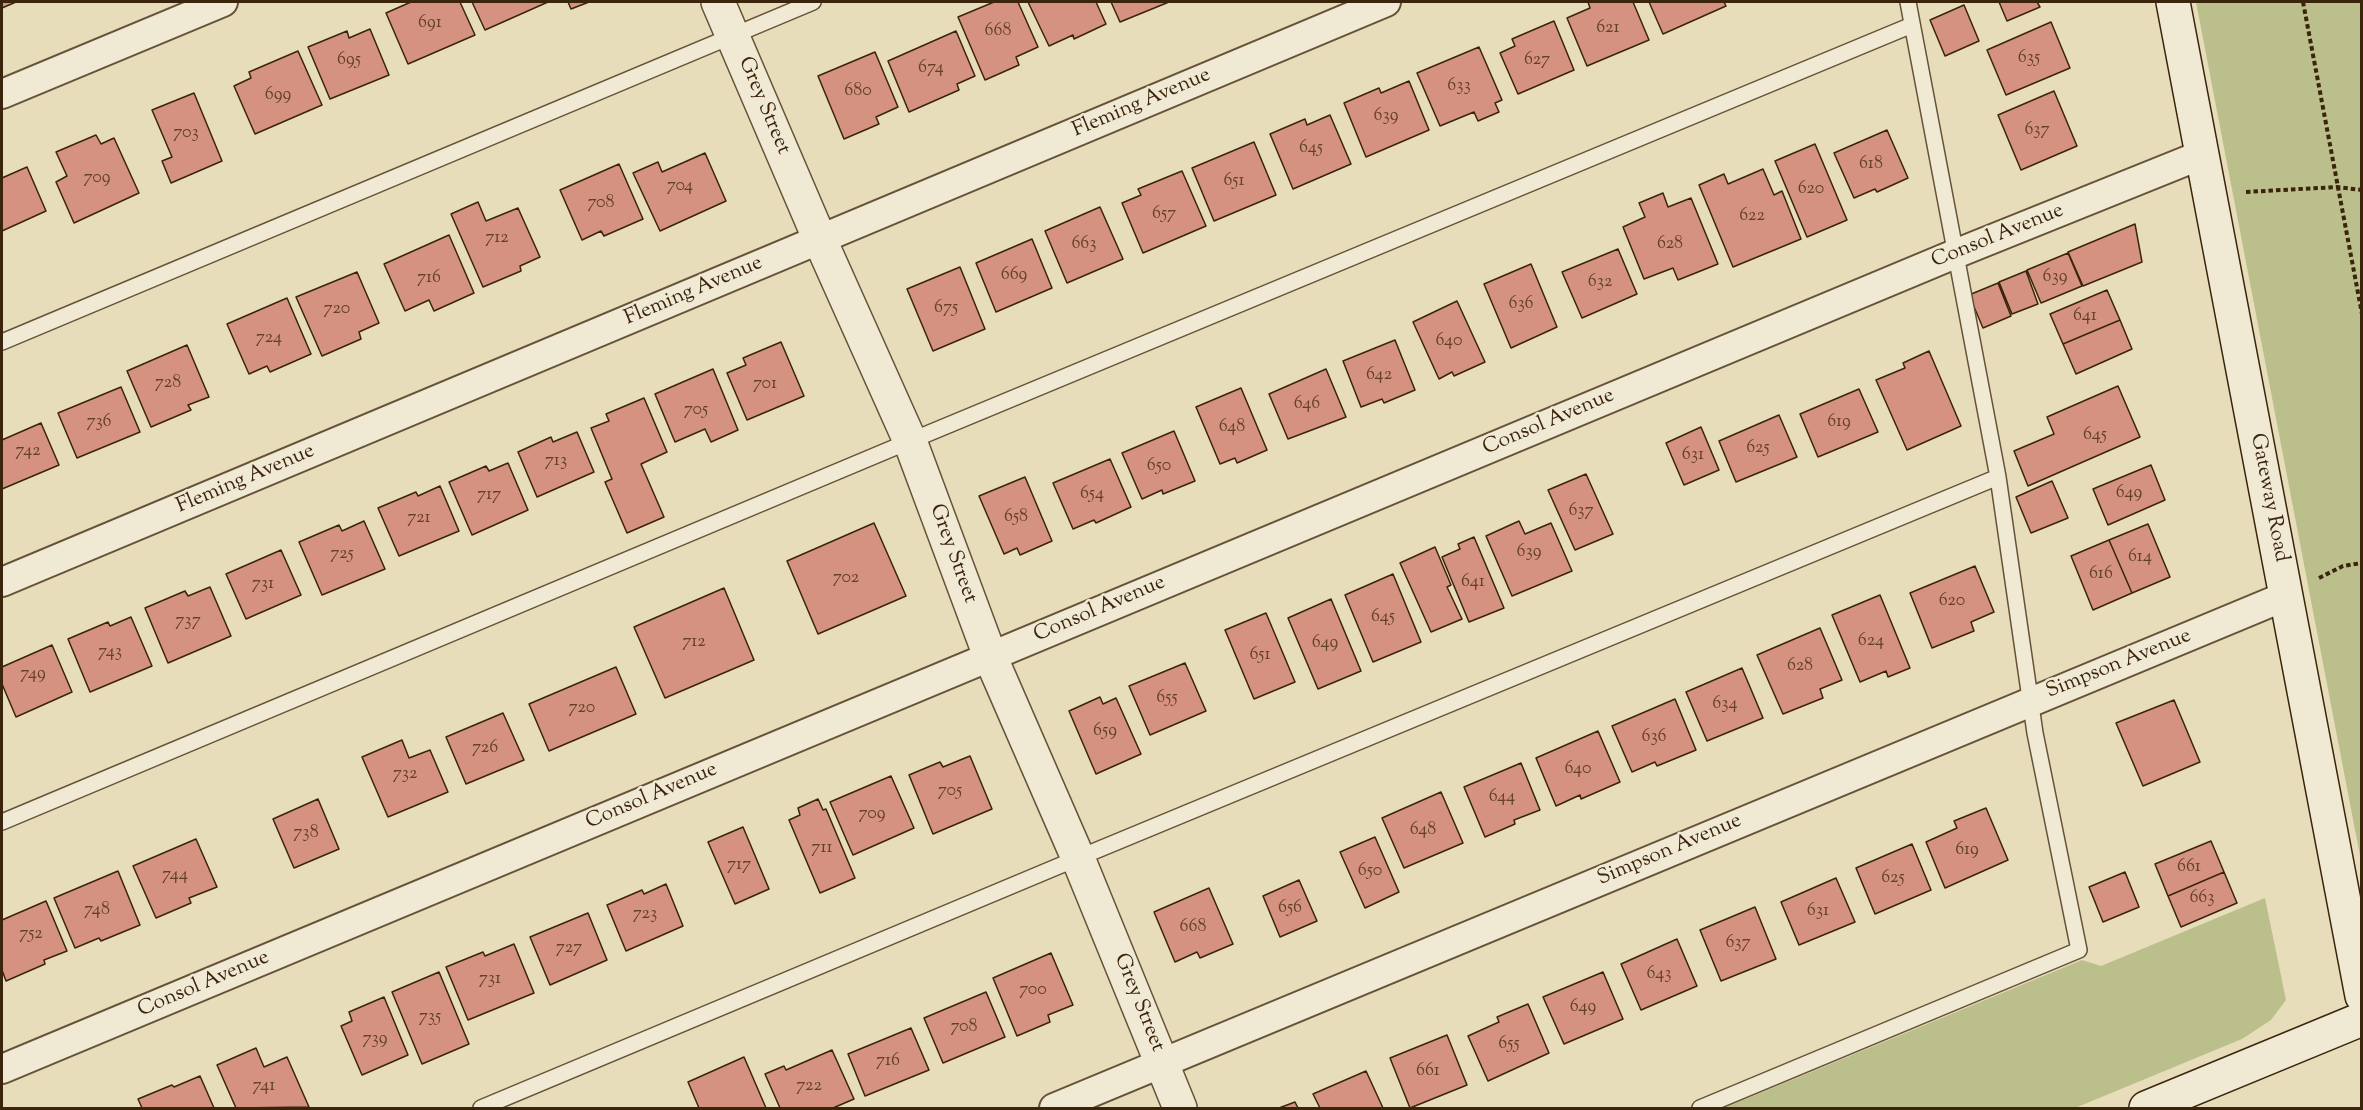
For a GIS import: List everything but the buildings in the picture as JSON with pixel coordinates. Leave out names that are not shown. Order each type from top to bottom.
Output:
[{"type":"main road","name":"Grey Street","points":[[718,2],[820,240],[910,441],[990,656],[1078,858],[1180,1108]]},
{"type":"main road","name":"Gateway Road","points":[[2173,2],[2361,996]]},
{"type":"main road","points":[[2146,1108],[2361,1019]]},
{"type":"street","points":[[2,94],[223,2]]},
{"type":"street","name":"Fleming Avenue","points":[[2,582],[1386,2]]},
{"type":"street","name":"Consol Avenue","points":[[2,1069],[1955,254],[2202,155]]},
{"type":"street","name":"Simpson Avenue","points":[[1054,1108],[2286,596]]},
{"type":"lane","points":[[2,342],[813,2]]},
{"type":"lane","points":[[1700,1108],[2079,950],[2035,733],[1998,477],[1908,2]]},
{"type":"lane","points":[[2,822],[910,441],[1912,25]]},
{"type":"lane","points":[[481,1108],[1998,477]]},
{"type":"path","points":[[2302,2],[2361,315]]},
{"type":"path","points":[[2209,194],[2337,187],[2361,190]]},
{"type":"path","points":[[2286,596],[2343,566],[2361,563]]},
{"type":"green space","points":[[2196,2],[2361,2],[2361,861]]},
{"type":"green space","points":[[2265,898],[2286,1000],[2271,1020],[2242,1039],[2075,1108],[1724,1108],[2082,960],[2101,966]]}]
